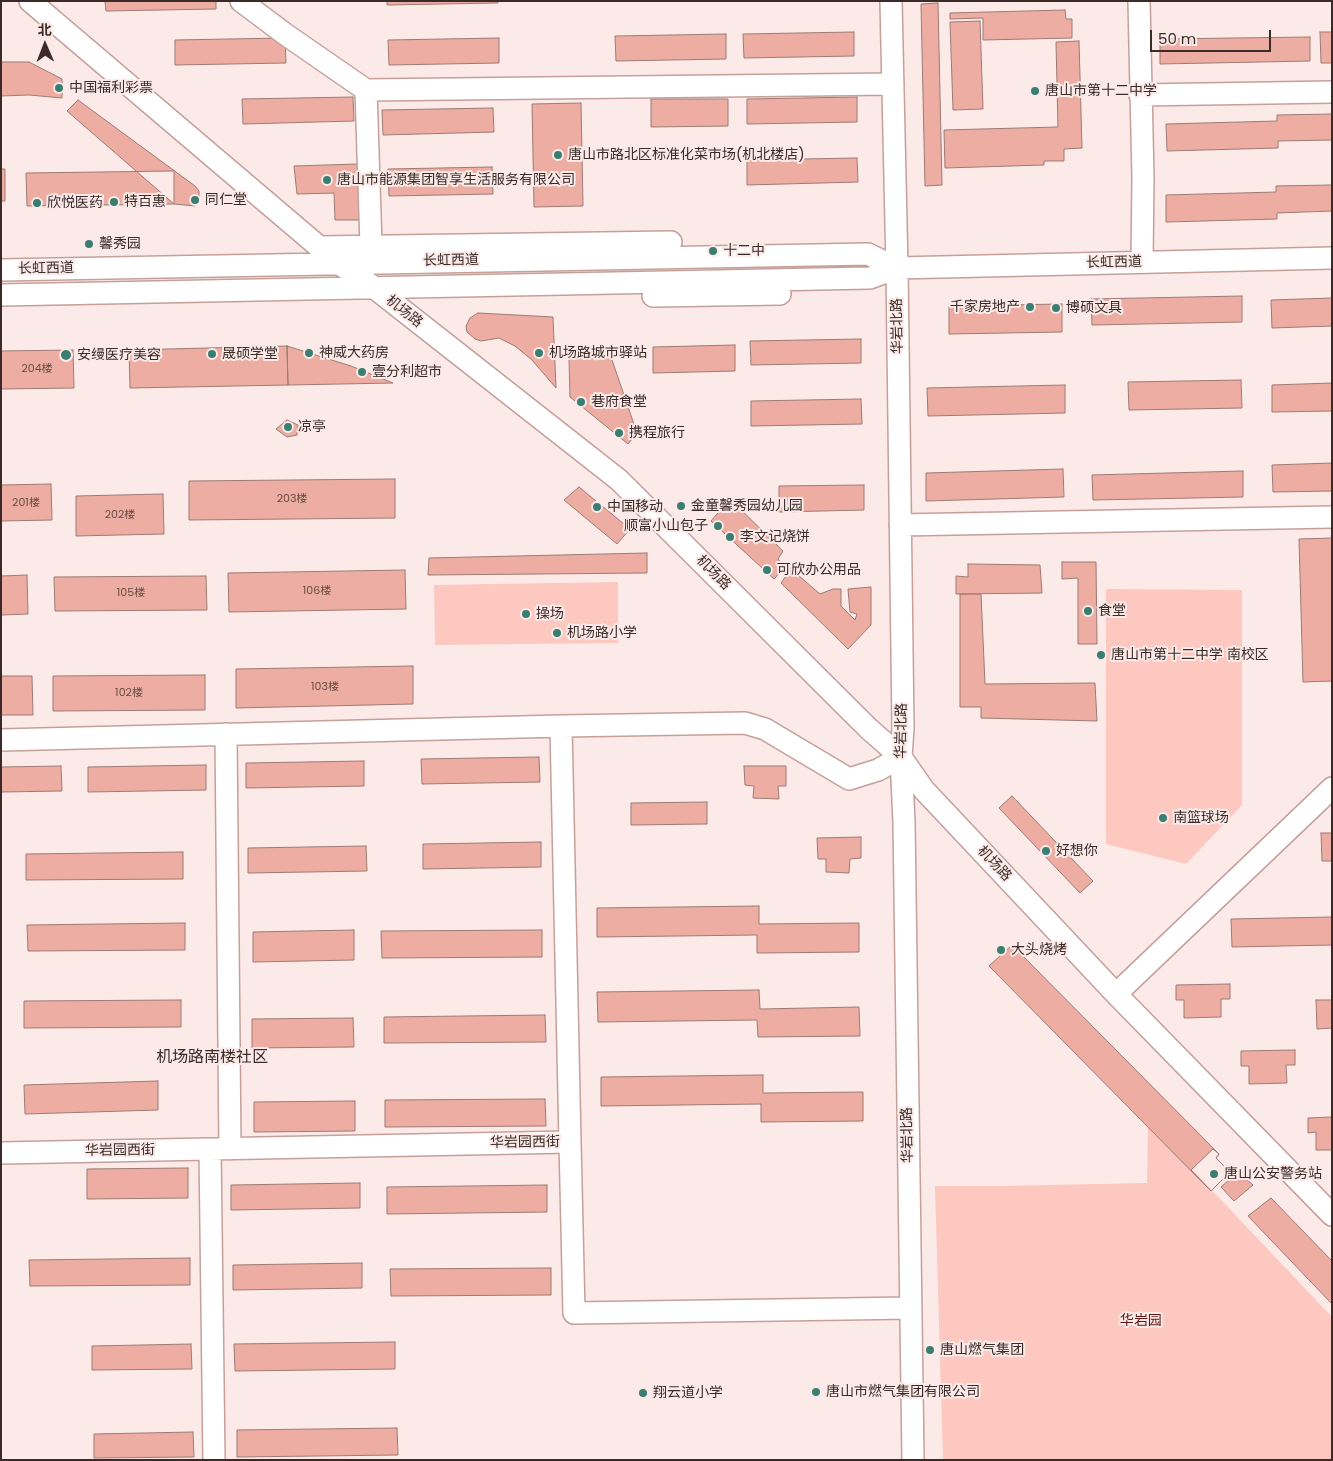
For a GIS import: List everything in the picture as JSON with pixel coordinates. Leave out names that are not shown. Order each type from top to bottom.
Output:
[{"type":"street","name":"机场路","points":[[30,1],[338,263],[372,286],[619,480],[869,729],[901,757],[924,790],[1116,994],[1332,1215]]},
{"type":"street","points":[[241,1],[366,90],[893,84]]},
{"type":"street","name":"华岩北路","points":[[891,1],[897,268],[903,728],[901,757],[904,822],[913,1460]]},
{"type":"street","points":[[1139,1],[1142,262]]},
{"type":"street","points":[[366,90],[371,246]]},
{"type":"street","points":[[1140,95],[1332,92]]},
{"type":"street","points":[[320,247],[739,241],[867,243],[897,268],[870,290],[740,295],[388,300]]},
{"type":"street","name":"长虹西道","points":[[1,270],[868,254],[897,268]]},
{"type":"street","name":"长虹西道","points":[[1,295],[372,286],[870,278],[897,268],[1332,258]]},
{"type":"street","points":[[900,525],[1332,516]]},
{"type":"street","points":[[1,740],[745,723],[765,729],[849,779],[878,770],[901,757]]},
{"type":"street","points":[[561,726],[570,1142]]},
{"type":"street","points":[[214,1460],[226,734]]},
{"type":"street","points":[[1116,994],[1332,788]]},
{"type":"street","name":"华岩园西街","points":[[1,1154],[570,1142],[574,1313],[911,1308]]},
{"type":"green space","name":"操场","points":[[618,582],[618,643],[435,645],[434,585]]},
{"type":"green space","points":[[1106,589],[1242,590],[1242,805],[1186,864],[1106,844]]},
{"type":"green space","name":"华岩园","points":[[1148,1123],[1332,1317],[1332,1460],[943,1460],[935,1186],[1147,1183]]},
{"type":"building","points":[[105,1],[216,1],[216,9],[106,11]]},
{"type":"building","points":[[387,1],[498,1],[498,3],[387,5]]},
{"type":"building","points":[[938,3],[942,185],[925,186],[921,4]]},
{"type":"building","points":[[1065,10],[1066,19],[1072,19],[1072,38],[983,40],[983,18],[950,19],[950,13]]},
{"type":"building","points":[[980,21],[983,109],[953,110],[950,22]]},
{"type":"building","points":[[854,32],[854,56],[744,58],[743,34]]},
{"type":"building","points":[[1320,32],[1332,32],[1332,63],[1321,63]]},
{"type":"building","points":[[726,34],[726,59],[616,61],[615,36]]},
{"type":"building","points":[[1310,37],[1310,61],[1160,64],[1160,39]]},
{"type":"building","points":[[285,38],[286,63],[175,65],[175,40]]},
{"type":"building","points":[[499,38],[499,63],[389,65],[388,40]]},
{"type":"building","points":[[1079,41],[1082,148],[1064,149],[1064,161],[1044,161],[1044,165],[945,168],[944,130],[1058,127],[1056,42]]},
{"type":"building","points":[[1,62],[29,62],[62,79],[62,98],[29,95],[1,96]]},
{"type":"building","points":[[353,97],[354,121],[243,124],[242,99]]},
{"type":"building","points":[[857,97],[857,122],[747,124],[747,99]]},
{"type":"building","points":[[651,99],[728,99],[728,126],[651,127]]},
{"type":"building","points":[[78,100],[195,186],[199,191],[199,200],[195,206],[174,204],[67,111]]},
{"type":"building","name":"唐山市路北区标准化菜市场(机北楼店)","points":[[581,103],[583,206],[534,207],[532,104]]},
{"type":"building","points":[[493,108],[494,132],[383,135],[382,110]]},
{"type":"building","points":[[1332,114],[1332,140],[1278,141],[1278,148],[1167,151],[1166,124],[1277,121],[1277,115]]},
{"type":"building","points":[[857,158],[858,182],[747,185],[747,160]]},
{"type":"building","name":"唐山市能源集团智享生活服务有限公司","points":[[358,164],[360,220],[335,220],[334,193],[297,194],[294,166]]},
{"type":"building","points":[[492,167],[493,194],[389,196],[388,169]]},
{"type":"building","points":[[1,169],[5,169],[5,201],[1,201]]},
{"type":"building","points":[[174,171],[174,204],[27,206],[26,173]]},
{"type":"building","points":[[1332,185],[1332,211],[1277,213],[1277,219],[1166,222],[1166,195],[1276,192],[1276,186]]},
{"type":"building","points":[[1242,296],[1242,322],[1092,325],[1091,299]]},
{"type":"building","points":[[1332,298],[1332,326],[1272,328],[1271,300]]},
{"type":"building","points":[[1062,304],[1062,332],[949,334],[949,306]]},
{"type":"building","name":"机场路城市驿站","points":[[478,313],[553,317],[556,388],[532,360],[515,346],[499,338],[481,341],[475,339],[467,332],[466,326],[470,318]]},
{"type":"building","points":[[861,339],[861,363],[751,365],[750,341]]},
{"type":"building","points":[[735,345],[735,371],[653,373],[653,347]]},
{"type":"building","points":[[287,346],[288,385],[130,388],[129,350]]},
{"type":"building","points":[[287,346],[351,366],[393,383],[288,385]]},
{"type":"building","points":[[73,350],[74,388],[1,389],[1,351]]},
{"type":"building","points":[[611,357],[637,433],[628,444],[570,397],[569,359]]},
{"type":"building","points":[[1241,380],[1242,408],[1129,410],[1128,382]]},
{"type":"building","points":[[1332,383],[1332,411],[1272,412],[1272,385]]},
{"type":"building","points":[[1065,385],[1065,413],[928,416],[927,388]]},
{"type":"building","points":[[861,399],[862,424],[751,426],[751,401]]},
{"type":"building","name":"凉亭","points":[[287,420],[298,425],[297,435],[287,437],[276,429]]},
{"type":"building","points":[[1332,463],[1332,491],[1273,492],[1272,465]]},
{"type":"building","points":[[1063,469],[1064,497],[926,501],[926,473]]},
{"type":"building","points":[[1243,471],[1243,497],[1093,500],[1092,475]]},
{"type":"building","points":[[395,479],[395,518],[189,520],[189,481]]},
{"type":"building","points":[[51,484],[52,520],[1,521],[1,485]]},
{"type":"building","points":[[864,485],[864,510],[779,512],[779,486]]},
{"type":"building","points":[[579,487],[630,529],[617,544],[564,500]]},
{"type":"building","points":[[163,494],[164,534],[76,536],[76,496]]},
{"type":"building","points":[[730,499],[783,551],[778,559],[785,567],[774,579],[711,521]]},
{"type":"building","points":[[1332,538],[1332,681],[1303,682],[1299,539]]},
{"type":"building","points":[[647,553],[647,573],[428,575],[429,558]]},
{"type":"building","name":"食堂","points":[[1062,562],[1096,562],[1097,644],[1078,644],[1078,578],[1062,579]]},
{"type":"building","points":[[968,564],[1040,565],[1042,593],[956,594],[956,576],[968,577]]},
{"type":"building","points":[[791,569],[820,594],[833,589],[841,589],[841,606],[855,620],[857,614],[850,612],[848,589],[871,587],[871,625],[848,649],[781,583]]},
{"type":"building","points":[[405,570],[406,609],[229,612],[228,573]]},
{"type":"building","points":[[27,575],[28,614],[1,615],[1,576]]},
{"type":"building","points":[[206,576],[207,610],[55,611],[54,577]]},
{"type":"building","points":[[960,594],[981,594],[985,684],[1095,683],[1097,721],[981,718],[981,707],[960,707]]},
{"type":"building","points":[[413,666],[413,704],[236,708],[236,669]]},
{"type":"building","points":[[205,675],[205,710],[53,711],[53,676]]},
{"type":"building","points":[[1,676],[32,676],[33,715],[1,715]]},
{"type":"building","points":[[539,757],[540,782],[422,784],[421,759]]},
{"type":"building","points":[[364,761],[364,786],[246,788],[246,763]]},
{"type":"building","points":[[206,765],[206,790],[88,792],[88,767]]},
{"type":"building","points":[[61,766],[62,791],[1,792],[1,767]]},
{"type":"building","points":[[744,766],[786,766],[786,786],[778,786],[779,799],[753,798],[754,786],[745,785]]},
{"type":"building","points":[[1012,796],[1093,881],[1080,893],[999,808]]},
{"type":"building","points":[[707,802],[707,824],[631,825],[631,803]]},
{"type":"building","points":[[1321,833],[1332,833],[1332,861],[1322,861]]},
{"type":"building","points":[[861,837],[861,858],[850,859],[849,873],[826,872],[826,859],[818,859],[817,838]]},
{"type":"building","points":[[541,842],[541,867],[423,869],[423,844]]},
{"type":"building","points":[[366,846],[367,871],[248,873],[248,848]]},
{"type":"building","points":[[183,852],[183,879],[26,880],[26,854]]},
{"type":"building","points":[[759,906],[759,924],[859,923],[859,952],[757,953],[757,935],[597,937],[597,908]]},
{"type":"building","points":[[1332,917],[1332,945],[1232,947],[1231,919]]},
{"type":"building","points":[[185,923],[185,950],[28,951],[27,925]]},
{"type":"building","points":[[354,930],[354,960],[253,962],[253,932]]},
{"type":"building","points":[[542,930],[542,957],[382,958],[381,931]]},
{"type":"building","points":[[1012,945],[1219,1154],[1216,1158],[1230,1172],[1211,1191],[989,966]]},
{"type":"building","points":[[1230,984],[1230,999],[1221,999],[1221,1017],[1184,1018],[1184,1000],[1176,1000],[1176,985]]},
{"type":"building","points":[[759,990],[760,1009],[859,1007],[860,1036],[758,1037],[757,1020],[598,1022],[597,992]]},
{"type":"building","points":[[181,1000],[181,1027],[24,1028],[24,1001]]},
{"type":"building","points":[[1316,1000],[1332,1000],[1332,1028],[1317,1029]]},
{"type":"building","points":[[545,1015],[546,1042],[384,1043],[384,1017]]},
{"type":"building","points":[[353,1018],[354,1047],[252,1048],[252,1019]]},
{"type":"building","points":[[1295,1050],[1295,1065],[1286,1065],[1287,1083],[1249,1084],[1249,1066],[1241,1066],[1241,1051]]},
{"type":"building","points":[[763,1075],[763,1093],[863,1092],[863,1121],[761,1122],[761,1104],[601,1106],[601,1077]]},
{"type":"building","points":[[158,1081],[158,1110],[25,1114],[24,1085]]},
{"type":"building","points":[[545,1099],[546,1126],[385,1127],[385,1100]]},
{"type":"building","points":[[355,1101],[355,1131],[254,1132],[254,1102]]},
{"type":"building","points":[[1332,1117],[1332,1150],[1316,1150],[1316,1132],[1308,1133],[1308,1118]]},
{"type":"building","points":[[1213,1149],[1219,1154],[1216,1158],[1230,1172],[1211,1191],[1191,1170]]},
{"type":"building","points":[[188,1168],[188,1198],[87,1199],[87,1169]]},
{"type":"building","points":[[1238,1172],[1253,1185],[1234,1201],[1221,1187]]},
{"type":"building","points":[[360,1183],[360,1208],[231,1210],[231,1185]]},
{"type":"building","points":[[547,1185],[547,1212],[387,1214],[387,1187]]},
{"type":"building","points":[[1271,1198],[1332,1261],[1332,1304],[1248,1216]]},
{"type":"building","points":[[190,1258],[190,1285],[30,1286],[29,1260]]},
{"type":"building","points":[[362,1263],[362,1288],[233,1290],[233,1265]]},
{"type":"building","points":[[551,1268],[551,1295],[391,1296],[390,1269]]},
{"type":"building","points":[[395,1342],[395,1369],[235,1371],[234,1344]]},
{"type":"building","points":[[191,1344],[192,1369],[92,1370],[92,1346]]},
{"type":"building","points":[[397,1428],[398,1455],[237,1457],[237,1430]]},
{"type":"building","points":[[193,1432],[194,1457],[94,1458],[94,1434]]},
{"type":"place","name":"中国福利彩票","points":[[59,88]]},
{"type":"place","name":"唐山市第十二中学","points":[[1035,91]]},
{"type":"place","name":"唐山市路北区标准化菜市场(机北楼店)","points":[[558,155]]},
{"type":"place","name":"唐山市能源集团智享生活服务有限公司","points":[[327,180]]},
{"type":"place","name":"同仁堂","points":[[195,200]]},
{"type":"place","name":"特百惠","points":[[114,202]]},
{"type":"place","name":"欣悦医药","points":[[37,203]]},
{"type":"place","name":"馨秀园","points":[[89,244]]},
{"type":"place","name":"十二中","points":[[713,251]]},
{"type":"place","name":"千家房地产","points":[[1030,307]]},
{"type":"place","name":"博硕文具","points":[[1056,308]]},
{"type":"place","name":"神威大药房","points":[[309,353]]},
{"type":"place","name":"机场路城市驿站","points":[[539,353]]},
{"type":"place","name":"晟硕学堂","points":[[212,354]]},
{"type":"place","name":"安缦医疗美容","points":[[66,355]]},
{"type":"place","name":"壹分利超市","points":[[362,372]]},
{"type":"place","name":"巷府食堂","points":[[581,402]]},
{"type":"place","name":"凉亭","points":[[288,427]]},
{"type":"place","name":"携程旅行","points":[[619,433]]},
{"type":"place","name":"金童馨秀园幼儿园","points":[[681,506]]},
{"type":"place","name":"中国移动","points":[[597,507]]},
{"type":"place","name":"顺富小山包子","points":[[718,526]]},
{"type":"place","name":"李文记烧饼","points":[[730,537]]},
{"type":"place","name":"可欣办公用品","points":[[767,570]]},
{"type":"place","name":"食堂","points":[[1088,611]]},
{"type":"place","name":"操场","points":[[526,614]]},
{"type":"place","name":"机场路小学","points":[[557,633]]},
{"type":"place","name":"唐山市第十二中学 南校区","points":[[1101,655]]},
{"type":"place","name":"南篮球场","points":[[1163,818]]},
{"type":"place","name":"好想你","points":[[1046,851]]},
{"type":"place","name":"大头烧烤","points":[[1001,950]]},
{"type":"place","name":"唐山公安警务站","points":[[1214,1174]]},
{"type":"place","name":"唐山燃气集团","points":[[930,1350]]},
{"type":"place","name":"唐山市燃气集团有限公司","points":[[816,1392]]},
{"type":"place","name":"翔云道小学","points":[[643,1393]]},
{"type":"district","name":"机场路南楼社区","points":[[212,1058]]}]
